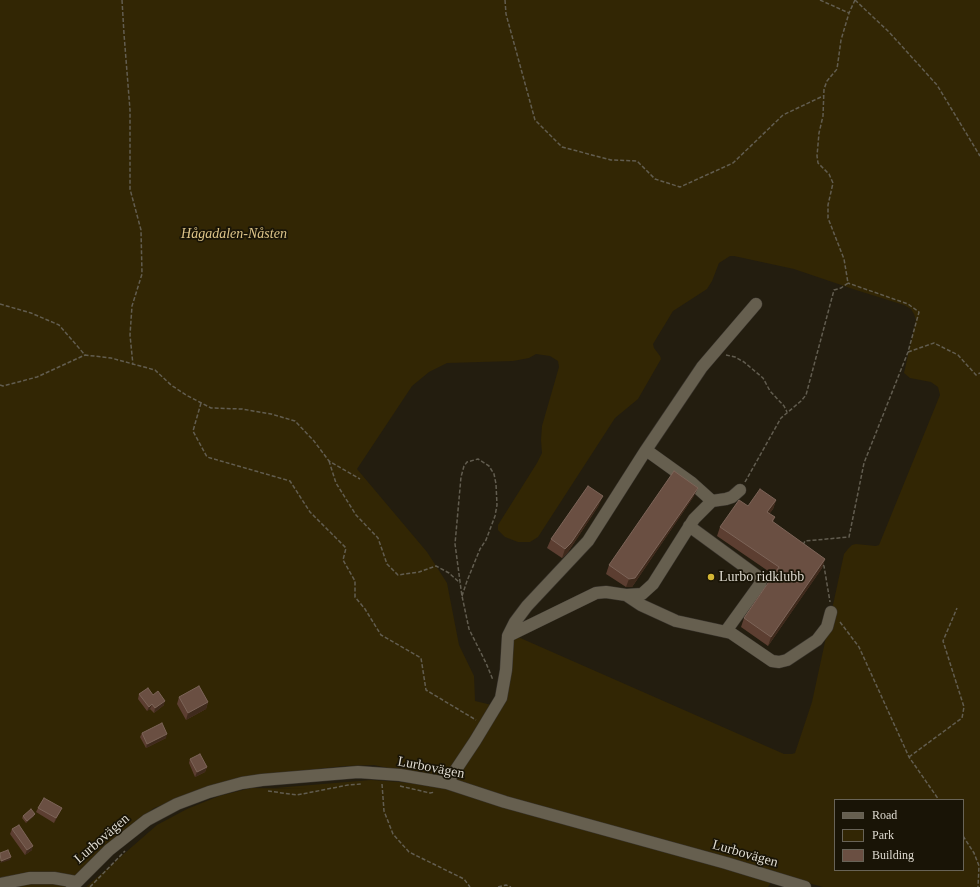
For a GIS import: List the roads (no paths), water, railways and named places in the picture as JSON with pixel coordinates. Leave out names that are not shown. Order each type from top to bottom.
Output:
[{"type":"street","points":[[447,784],[500,699],[506,670],[508,636],[515,622],[588,541],[646,450],[710,358],[756,304]]},
{"type":"street","points":[[646,450],[692,483],[712,501]]},
{"type":"street","points":[[508,636],[596,593],[606,592],[626,595],[642,594],[653,584],[694,519],[712,501],[726,500],[740,490]]},
{"type":"street","points":[[689,526],[760,578],[760,584],[726,631]]},
{"type":"street","points":[[626,595],[641,605],[676,621],[731,633],[772,661],[783,662],[816,640],[827,627],[831,612]]},
{"type":"street","name":"Lurbovägen","points":[[74,884],[109,850],[147,820],[177,804],[209,792],[262,780],[358,772],[400,775],[447,784],[504,802],[726,863],[805,887]]},
{"type":"street","points":[[0,884],[30,878],[54,878],[74,884]]},
{"type":"place","name":"Lurbo ridklubb","points":[[711,577]]},
{"type":"park label","name":"Hågadalen-Nåsten","points":[[234,234]]}]
